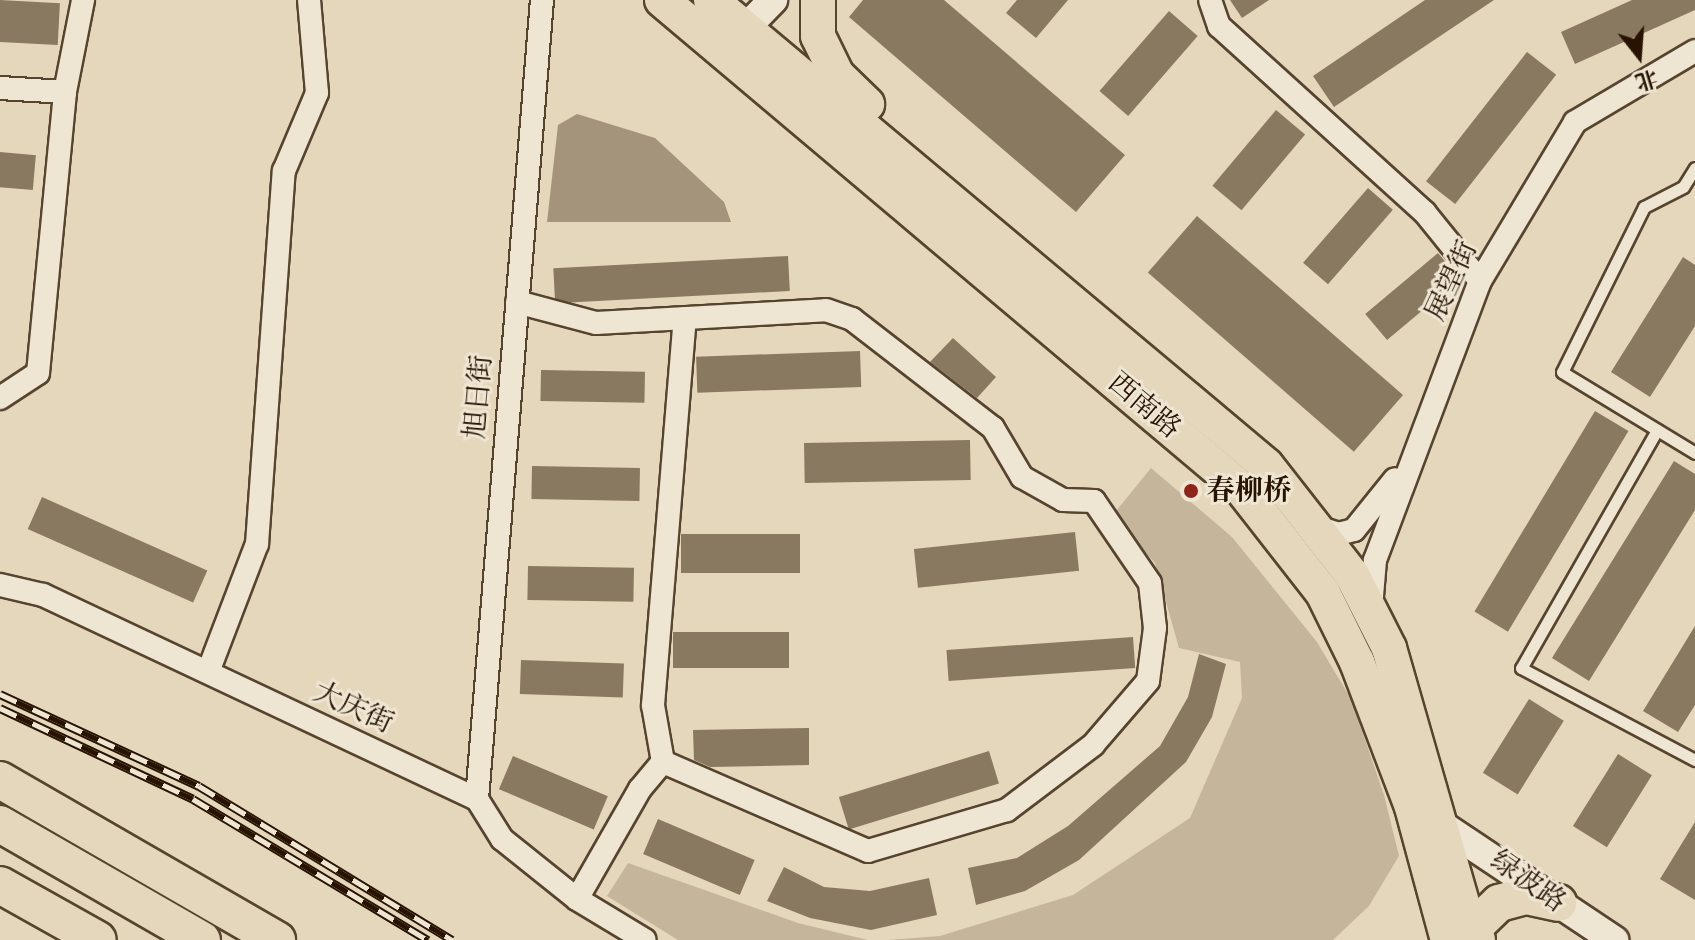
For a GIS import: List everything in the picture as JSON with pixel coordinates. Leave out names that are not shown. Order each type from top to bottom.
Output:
[{"type":"highway","points":[[0,780],[277,940]]},
{"type":"highway","points":[[0,824],[202,940]]},
{"type":"highway","points":[[0,885],[98,940]]},
{"type":"highway","points":[[1467,938],[1487,910],[1512,898],[1558,903]]},
{"type":"main road","name":"西南路","points":[[662,0],[721,53],[1241,488],[1323,593],[1357,662],[1412,807],[1467,938]]},
{"type":"main road","name":"西南路","points":[[711,0],[1245,445],[1314,526],[1352,575],[1389,648],[1443,826],[1467,938]]},
{"type":"main road","points":[[818,0],[818,36],[837,75],[893,128],[939,190]]},
{"type":"street","points":[[0,398],[38,373],[65,92],[83,0]]},
{"type":"street","points":[[208,672],[257,544],[284,171],[317,93],[309,0]]},
{"type":"street","points":[[721,53],[773,0]]},
{"type":"street","points":[[1210,0],[1219,26],[1425,213],[1480,281]]},
{"type":"street","name":"旭日街","points":[[477,799],[517,302],[546,5]]},
{"type":"street","name":"展望街","points":[[1370,611],[1375,560],[1480,281],[1575,122],[1695,51]]},
{"type":"street","points":[[0,88],[65,92]]},
{"type":"street","points":[[517,302],[596,323],[826,310],[852,319],[993,428],[1022,477],[1063,500],[1094,501],[1150,583],[1155,628],[1148,681],[1093,745],[1007,810],[868,851],[663,762]]},
{"type":"street","points":[[663,762],[653,705],[685,318]]},
{"type":"street","points":[[1314,526],[1338,534],[1354,530],[1388,490],[1423,429]]},
{"type":"street","name":"大庆街","points":[[0,585],[43,595],[477,799]]},
{"type":"street","points":[[577,899],[640,789],[663,762]]},
{"type":"street","points":[[477,799],[502,839],[577,899],[645,940]]},
{"type":"street","name":"绿波路","points":[[1443,826],[1614,940]]},
{"type":"lane","points":[[1695,168],[1683,187],[1644,207],[1562,372],[1695,453]]},
{"type":"lane","points":[[1657,430],[1521,668],[1695,760]]},
{"type":"shaded area","points":[[577,114],[655,138],[724,202],[731,222],[547,222],[558,125]]},
{"type":"shaded area","points":[[1151,468],[1232,537],[1317,642],[1351,699],[1384,795],[1399,856],[1369,906],[1333,940],[888,940],[940,936],[1073,895],[1190,818],[1242,698],[1240,662],[1179,648],[1155,563],[1112,516]]},
{"type":"shaded area","points":[[628,863],[798,923],[868,940],[678,940],[607,896]]},
{"type":"building","points":[[0,0],[60,3],[58,45],[0,42]]},
{"type":"building","points":[[863,0],[944,0],[1125,155],[1076,212],[849,17]]},
{"type":"building","points":[[1017,0],[1068,0],[1036,38],[1006,13]]},
{"type":"building","points":[[1230,0],[1269,0],[1242,18]]},
{"type":"building","points":[[1425,0],[1494,0],[1334,107],[1313,76]]},
{"type":"building","points":[[1632,0],[1695,0],[1695,10],[1575,64],[1561,32]]},
{"type":"building","points":[[1169,11],[1198,36],[1128,116],[1099,91]]},
{"type":"building","points":[[1527,52],[1556,75],[1455,204],[1426,181]]},
{"type":"building","points":[[1276,110],[1305,134],[1241,210],[1212,186]]},
{"type":"building","points":[[0,152],[36,155],[33,190],[0,187]]},
{"type":"building","points":[[1368,188],[1393,210],[1328,284],[1303,263]]},
{"type":"building","points":[[1197,216],[1403,395],[1354,452],[1148,273]]},
{"type":"building","points":[[1438,253],[1460,279],[1387,340],[1365,314]]},
{"type":"building","points":[[788,256],[790,291],[555,303],[553,268]]},
{"type":"building","points":[[1683,257],[1695,265],[1695,326],[1650,397],[1611,372]]},
{"type":"building","points":[[953,338],[996,377],[977,398],[930,362]]},
{"type":"building","points":[[860,351],[861,387],[697,393],[696,357]]},
{"type":"building","points":[[541,370],[645,372],[644,403],[540,401]]},
{"type":"building","points":[[1595,411],[1628,431],[1508,632],[1474,612]]},
{"type":"building","points":[[970,440],[971,480],[805,483],[804,443]]},
{"type":"building","points":[[1674,461],[1695,474],[1695,510],[1589,681],[1552,658]]},
{"type":"building","points":[[532,466],[640,468],[639,501],[531,499]]},
{"type":"building","points":[[42,497],[207,571],[193,603],[28,529]]},
{"type":"building","points":[[1075,532],[1079,571],[918,588],[914,549]]},
{"type":"building","points":[[681,534],[800,534],[800,573],[681,573]]},
{"type":"building","points":[[528,566],[634,568],[633,602],[527,600]]},
{"type":"building","points":[[1695,626],[1695,705],[1678,732],[1643,711]]},
{"type":"building","points":[[673,632],[789,632],[789,668],[673,668]]},
{"type":"building","points":[[1133,637],[1135,668],[949,681],[946,650]]},
{"type":"building","points":[[1199,654],[1226,664],[1212,717],[1186,762],[1079,860],[1025,891],[976,905],[968,868],[1017,858],[1068,826],[1160,746],[1188,697]]},
{"type":"building","points":[[521,660],[624,664],[623,698],[520,694]]},
{"type":"building","points":[[1529,699],[1564,721],[1518,795],[1483,773]]},
{"type":"building","points":[[809,728],[809,765],[710,767],[694,760],[693,730]]},
{"type":"building","points":[[989,751],[999,784],[849,829],[839,797]]},
{"type":"building","points":[[1618,754],[1652,775],[1607,847],[1573,826]]},
{"type":"building","points":[[513,756],[608,796],[594,829],[499,789]]},
{"type":"building","points":[[658,819],[755,860],[740,895],[643,854]]},
{"type":"building","points":[[1695,822],[1695,900],[1660,879]]},
{"type":"building","points":[[784,867],[824,887],[870,891],[929,878],[937,915],[871,930],[810,918],[767,901]]},
{"type":"railway","points":[[0,694],[199,786],[452,940]]},
{"type":"railway","points":[[0,708],[193,799],[428,940]]},
{"type":"place","name":"春柳桥","points":[[1191,491]]}]
